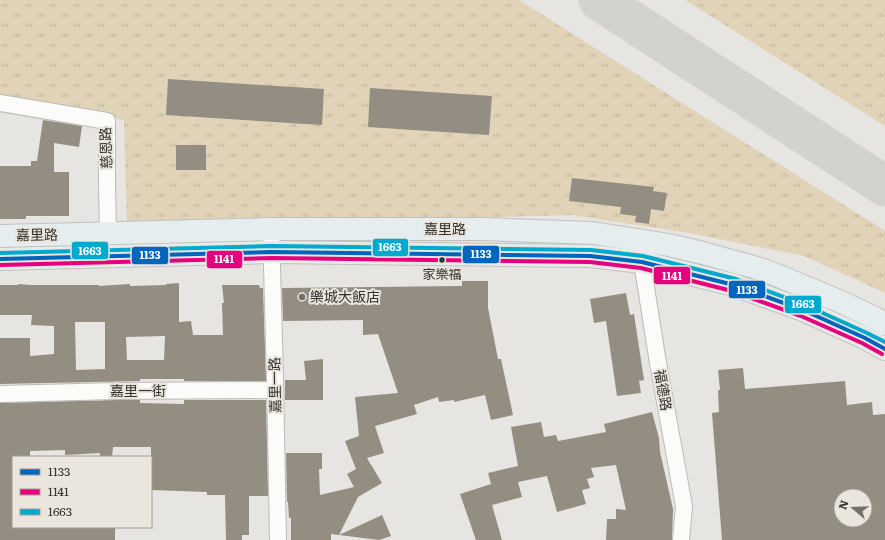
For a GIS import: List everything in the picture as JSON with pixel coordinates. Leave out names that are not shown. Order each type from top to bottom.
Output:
[{"type":"main road","name":"嘉里路","points":[[0,236],[271,229],[482,229],[593,233],[648,241],[703,253],[764,270],[839,300],[880,321]]},
{"type":"main road","name":"嘉里路","points":[[0,259],[271,252],[590,256],[642,262],[734,285],[803,310],[865,338],[885,349]]},
{"type":"street","name":"慈恩路","points":[[0,103],[106,121],[108,233]]},
{"type":"street","name":"嘉里一路","points":[[271,229],[278,540]]},
{"type":"street","name":"福德路","points":[[648,241],[642,262],[659,369],[684,506],[680,540]]},
{"type":"street","name":"嘉里一街","points":[[0,394],[116,391],[275,390]]},
{"type":"green space","points":[[0,0],[519,0],[885,231],[885,293],[804,256],[689,233],[572,215],[127,228],[124,120],[0,99]]},
{"type":"green space","points":[[685,0],[885,0],[885,126]]},
{"type":"building","points":[[168,79],[324,89],[322,125],[166,115]]},
{"type":"building","points":[[370,88],[492,96],[489,135],[368,127]]},
{"type":"building","points":[[43,120],[82,126],[79,147],[54,143],[54,172],[69,172],[69,216],[26,216],[26,219],[0,219],[0,166],[31,166],[31,161],[37,161]]},
{"type":"building","points":[[176,145],[206,145],[206,170],[176,170]]},
{"type":"building","points":[[572,178],[654,187],[653,191],[667,193],[664,211],[651,209],[649,224],[635,222],[636,216],[620,214],[621,207],[569,201]]},
{"type":"building","points":[[462,281],[488,281],[488,308],[498,359],[501,359],[513,415],[491,420],[485,395],[454,402],[454,400],[439,402],[438,397],[414,405],[417,414],[375,426],[384,453],[367,458],[382,483],[358,497],[339,535],[331,534],[331,540],[291,540],[291,518],[289,518],[287,502],[286,453],[322,453],[322,469],[319,469],[320,495],[354,487],[347,474],[356,469],[345,441],[359,436],[355,397],[398,393],[378,334],[363,335],[363,320],[283,321],[282,288],[462,286]]},
{"type":"building","points":[[179,283],[179,322],[191,321],[193,335],[223,335],[222,303],[224,303],[222,285],[259,285],[260,288],[263,288],[266,381],[184,381],[184,379],[140,379],[140,381],[0,384],[0,338],[30,338],[30,356],[54,354],[54,326],[31,325],[32,315],[0,315],[0,285],[99,286],[130,284],[130,286]],"holes":[[[75,322],[105,322],[105,369],[76,370]],[[165,336],[164,360],[127,360],[126,337]]]},
{"type":"building","points":[[626,293],[630,315],[634,314],[644,380],[639,381],[641,393],[617,396],[606,321],[594,323],[590,299]]},
{"type":"building","points":[[323,359],[323,400],[285,400],[285,380],[306,380],[304,361]]},
{"type":"building","points":[[743,368],[745,389],[845,381],[847,405],[872,402],[873,415],[885,414],[885,540],[722,540],[712,413],[719,412],[718,390],[720,390],[718,370]]},
{"type":"building","points":[[140,400],[140,403],[184,404],[184,400],[266,400],[268,496],[249,496],[249,535],[242,535],[242,540],[226,540],[225,495],[207,495],[207,492],[152,490],[151,447],[113,447],[112,456],[100,456],[100,453],[65,455],[65,450],[30,451],[30,456],[12,456],[12,528],[115,528],[115,540],[0,540],[0,403]]},
{"type":"building","points":[[652,412],[659,438],[660,452],[673,509],[672,540],[606,540],[607,519],[616,519],[616,509],[626,510],[616,465],[591,468],[594,477],[587,479],[590,488],[582,490],[586,504],[557,512],[547,476],[518,482],[522,497],[492,505],[502,540],[476,540],[460,494],[491,484],[488,473],[518,466],[511,427],[541,422],[544,437],[556,435],[558,441],[606,432],[604,424]]},
{"type":"building","points":[[382,515],[391,536],[379,540],[339,535]]},
{"type":"taxiway","points":[[599,0],[885,186]]},
{"type":"transit line","name":"1663","points":[[0,253],[271,246],[591,250],[643,256],[736,279],[805,305],[885,342]]},
{"type":"transit line","name":"1133","points":[[0,259],[271,252],[590,256],[642,262],[734,285],[803,310],[865,338],[885,349]]},
{"type":"transit line","name":"1141","points":[[0,265],[271,258],[590,262],[641,268],[732,291],[801,316],[862,343],[882,354]]},
{"type":"place","name":"家樂福","points":[[442,260]]},
{"type":"place","name":"樂城大飯店","points":[[302,297]]}]
